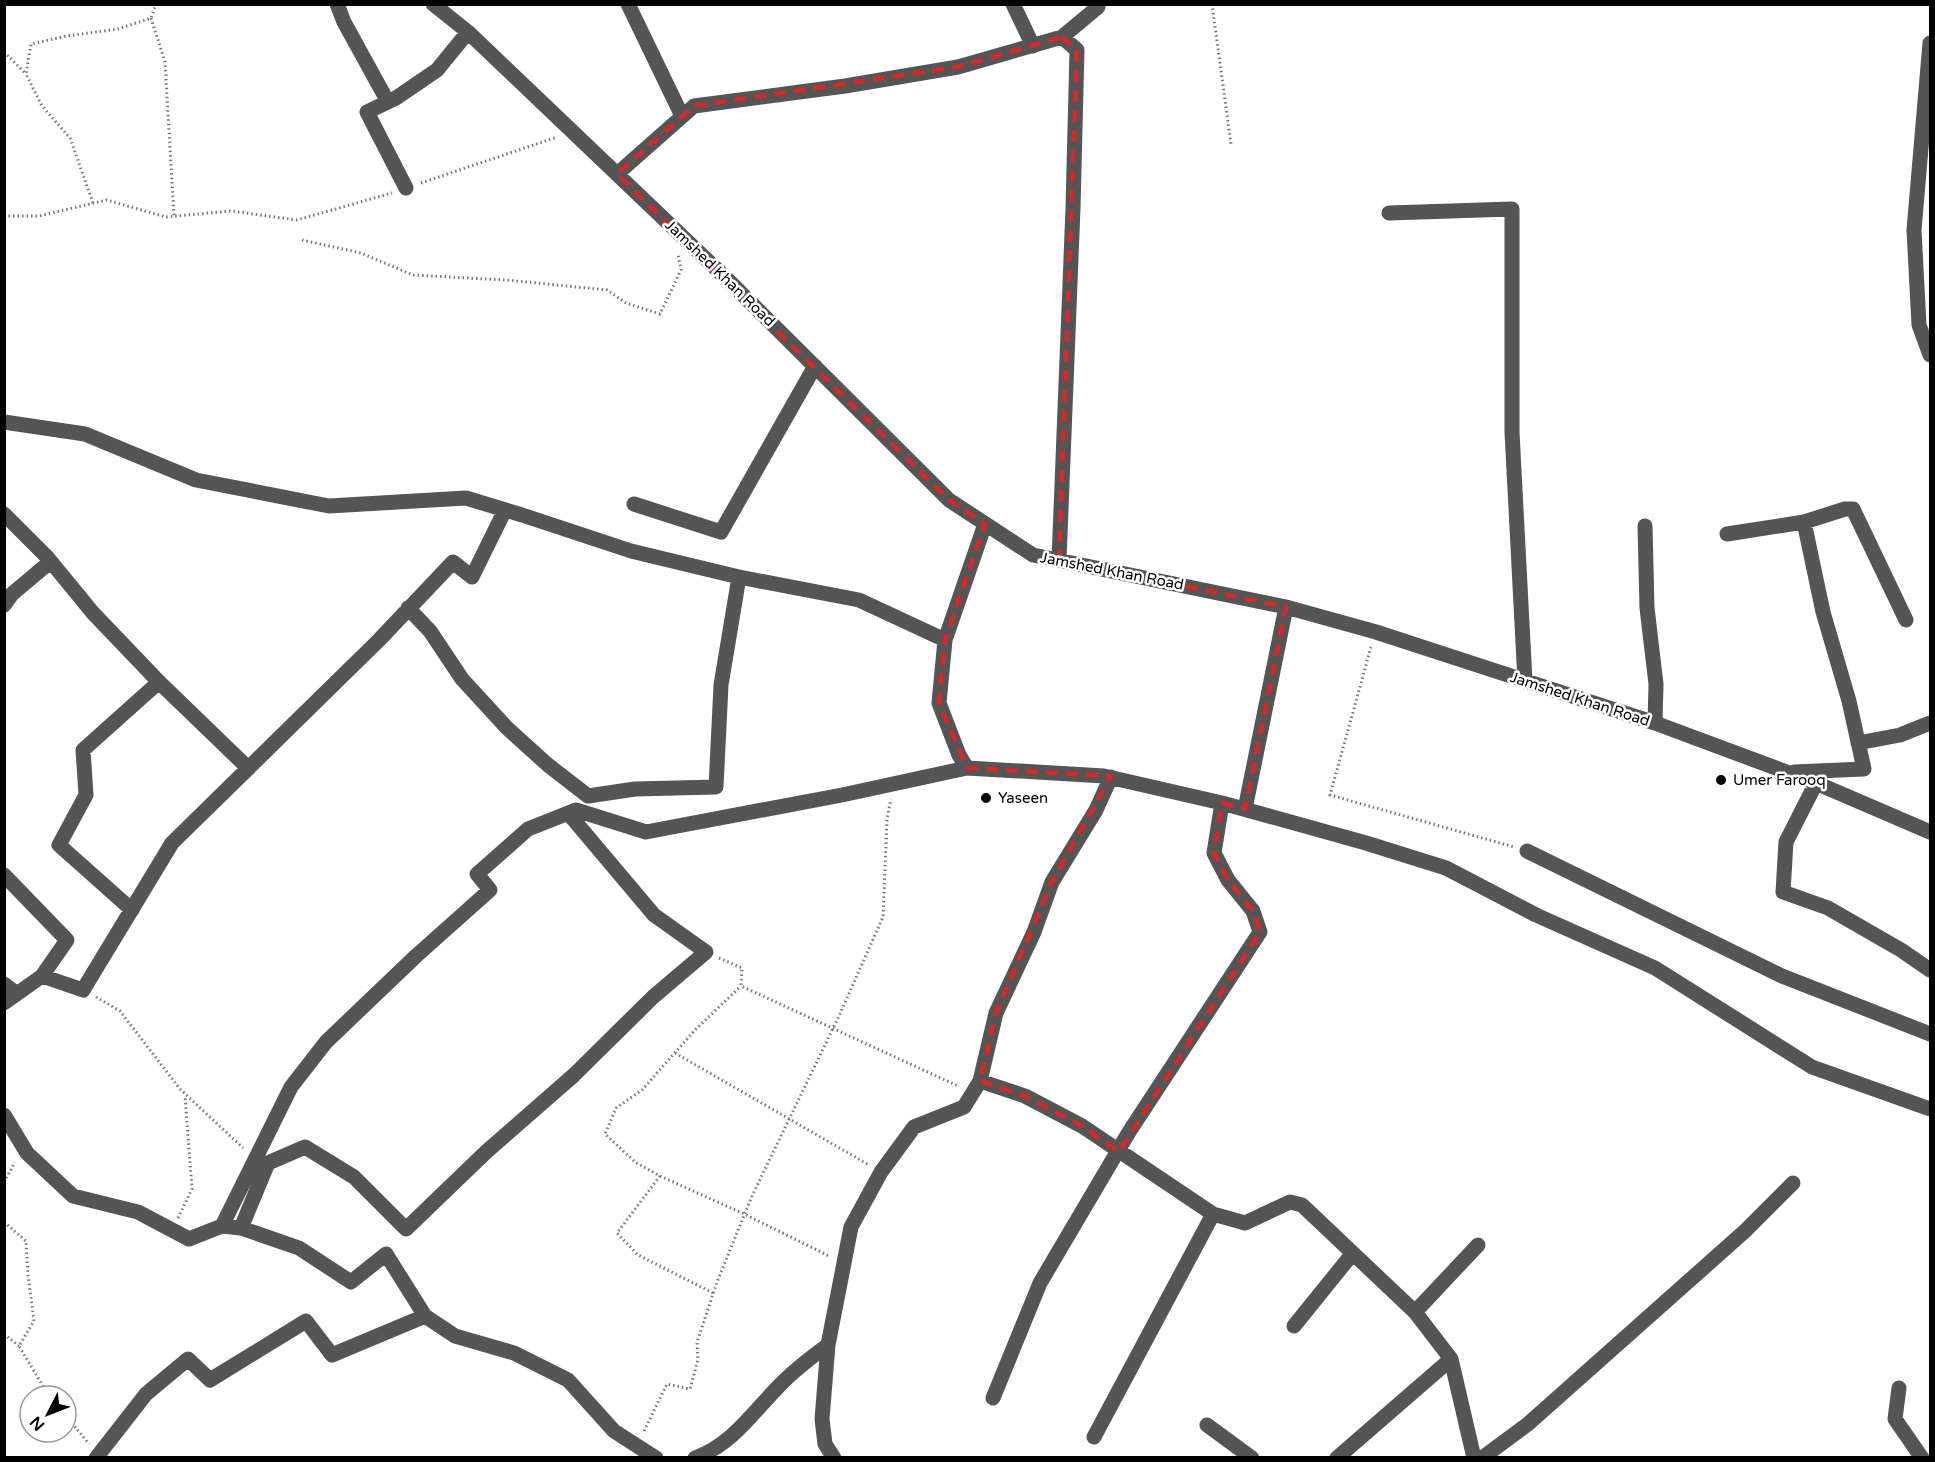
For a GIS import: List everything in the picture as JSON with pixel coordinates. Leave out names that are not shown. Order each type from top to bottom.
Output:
[{"type":"street","points":[[337,4],[344,22],[388,102]]},
{"type":"street","name":"Jamshed Khan Road","points":[[433,4],[468,32],[672,225],[950,500],[1033,555],[1286,607],[1376,632],[1655,723],[1816,783],[1930,832]]},
{"type":"street","points":[[628,4],[682,116]]},
{"type":"street","points":[[1013,4],[1033,46]]},
{"type":"street","points":[[617,174],[694,106],[845,86],[958,67],[1062,38],[1098,7],[1097,4]]},
{"type":"street","points":[[406,188],[367,112],[388,102],[437,70],[468,32]]},
{"type":"street","points":[[1059,560],[1077,50],[1062,38]]},
{"type":"street","points":[[1930,43],[1914,230],[1919,325],[1930,355]]},
{"type":"street","points":[[1389,213],[1512,209],[1512,432],[1525,681]]},
{"type":"street","points":[[634,504],[722,532],[815,366]]},
{"type":"street","points":[[4,422],[85,434],[196,480],[329,506],[466,498],[631,551],[739,577],[859,600],[945,640]]},
{"type":"street","points":[[1727,534],[1804,522],[1845,508],[1854,509],[1906,620]]},
{"type":"street","points":[[42,976],[84,990],[172,843],[363,657],[453,562],[472,577],[505,510]]},
{"type":"street","points":[[4,514],[159,682],[248,768]]},
{"type":"street","points":[[1784,772],[1864,769],[1849,701],[1823,612],[1804,522]]},
{"type":"street","points":[[966,768],[939,703],[945,640],[985,524]]},
{"type":"street","points":[[1645,526],[1647,608],[1656,684],[1655,723]]},
{"type":"street","points":[[4,605],[12,594],[50,562]]},
{"type":"street","points":[[408,608],[430,631],[462,679],[507,728],[548,765],[588,796],[635,789],[716,787],[721,685],[739,577]]},
{"type":"street","points":[[1245,809],[1286,607]]},
{"type":"street","points":[[132,910],[59,845],[86,795],[83,750],[159,682]]},
{"type":"street","points":[[1858,743],[1900,735],[1930,723]]},
{"type":"street","points":[[222,1226],[291,1087],[326,1042],[416,956],[490,890],[477,874],[528,829],[576,810],[646,832],[966,768],[1111,777],[1245,809],[1446,868],[1536,915],[1655,968],[1812,1067],[1930,1109]]},
{"type":"street","points":[[834,1458],[825,1444],[822,1419],[828,1345],[851,1227],[881,1172],[914,1127],[964,1107],[976,1087],[996,1013],[1034,932],[1052,882],[1096,810],[1111,777]]},
{"type":"street","points":[[1816,783],[1786,842],[1783,892],[1828,908],[1901,950],[1930,970]]},
{"type":"street","points":[[993,1398],[1040,1283],[1167,1072],[1260,932],[1253,911],[1228,880],[1214,853],[1222,803]]},
{"type":"street","points":[[241,1228],[268,1163],[305,1147],[354,1177],[406,1229],[486,1152],[574,1075],[653,997],[706,952],[654,915],[568,813]]},
{"type":"street","points":[[1527,851],[1782,976],[1930,1034]]},
{"type":"street","points":[[4,875],[67,940],[42,976],[11,999],[4,984]]},
{"type":"street","points":[[976,1087],[1025,1096],[1082,1126],[1213,1214],[1245,1223],[1290,1203],[1302,1205],[1415,1312],[1451,1359],[1474,1458]]},
{"type":"street","points":[[4,1115],[27,1153],[74,1197],[138,1212],[189,1239],[222,1226],[241,1228],[299,1248],[351,1282],[386,1254],[424,1316],[455,1336],[514,1353],[568,1380],[614,1431],[656,1458]]},
{"type":"street","points":[[1482,1458],[1528,1424],[1745,1231],[1793,1183]]},
{"type":"street","points":[[1094,1437],[1213,1214]]},
{"type":"street","points":[[1415,1312],[1478,1245]]},
{"type":"street","points":[[1294,1326],[1353,1253]]},
{"type":"street","points":[[97,1456],[146,1394],[188,1359],[210,1380],[306,1321],[332,1355],[424,1316]]},
{"type":"street","points":[[695,1458],[711,1452],[743,1427],[778,1387],[828,1345]]},
{"type":"street","points":[[1337,1458],[1451,1359]]},
{"type":"street","points":[[1899,1388],[1895,1419],[1922,1458]]},
{"type":"street","points":[[1208,1425],[1252,1458]]},
{"type":"path","points":[[156,4],[151,18],[165,62],[174,216]]},
{"type":"path","points":[[1212,4],[1231,144]]},
{"type":"path","points":[[26,74],[32,44],[67,36],[118,29],[151,18]]},
{"type":"path","points":[[4,52],[26,74],[42,106],[70,138],[93,203]]},
{"type":"path","points":[[4,216],[39,216],[107,200],[166,217],[231,211],[297,220],[406,188],[573,132]]},
{"type":"path","points":[[302,240],[361,253],[413,275],[506,280],[607,290],[626,303],[660,314],[681,270],[672,225]]},
{"type":"path","points":[[1376,632],[1330,795],[1527,851]]},
{"type":"path","points":[[636,1446],[667,1383],[690,1389],[698,1360],[697,1342],[713,1293],[744,1214],[883,917],[886,819],[895,784]]},
{"type":"path","points":[[706,952],[742,968],[741,986],[695,1030],[642,1090],[616,1108],[605,1134],[635,1162],[660,1176],[826,1255],[844,1260]]},
{"type":"path","points":[[741,986],[832,1030],[976,1087]]},
{"type":"path","points":[[84,990],[120,1011],[185,1094],[255,1160]]},
{"type":"path","points":[[675,1053],[881,1172]]},
{"type":"path","points":[[172,1230],[192,1189],[185,1094]]},
{"type":"path","points":[[660,1176],[617,1233],[638,1255],[713,1293]]},
{"type":"path","points":[[4,1222],[26,1241],[34,1321],[18,1346]]},
{"type":"path","points":[[4,1334],[18,1346],[42,1384]]},
{"type":"path","points":[[78,1431],[97,1456]]},
{"type":"highlighted area","points":[[1062,37],[1077,50],[1059,560],[1286,607],[1245,809],[1222,803],[1214,853],[1228,880],[1253,911],[1260,932],[1119,1152],[1082,1126],[1025,1096],[980,1081],[996,1013],[1052,882],[1111,776],[967,768],[939,703],[945,640],[985,524],[949,500],[617,174],[694,106],[958,67]]},
{"type":"place","name":"Umer Farooq","points":[[1721,780]]},
{"type":"place","name":"Yaseen","points":[[986,798]]}]
